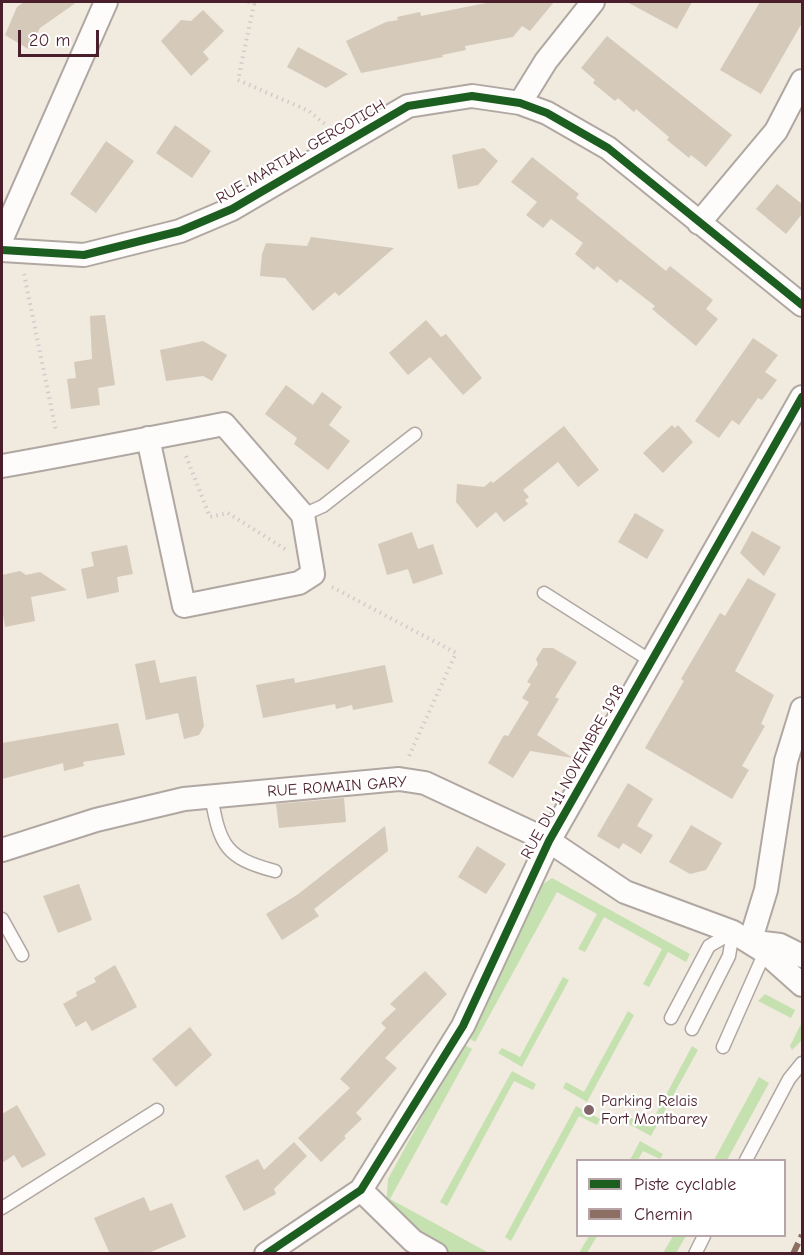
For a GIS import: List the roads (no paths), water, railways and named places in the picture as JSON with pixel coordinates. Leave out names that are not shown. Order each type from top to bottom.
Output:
[{"type":"street","points":[[7,246],[106,2]]},
{"type":"street","points":[[520,104],[546,61],[593,2]]},
{"type":"street","points":[[699,223],[776,131],[802,81]]},
{"type":"street","name":"RUE MARTIAL GERGOTICH","points":[[7,246],[84,255],[180,231],[232,209],[408,106],[472,96],[520,104],[547,113],[608,148],[802,304]]},
{"type":"street","name":"RUE DU 11 NOVEMBRE 1918","points":[[266,1254],[362,1190],[463,1026],[549,841],[802,397]]},
{"type":"street","points":[[2,466],[148,438],[224,424],[303,515],[313,574],[299,582],[184,606],[148,438]]},
{"type":"street","points":[[749,942],[766,890],[786,761],[802,709]]},
{"type":"street","name":"RUE ROMAIN GARY","points":[[2,850],[96,820],[184,799],[399,779],[425,783],[549,841],[625,892],[749,942]]},
{"type":"street","points":[[749,942],[780,945],[802,956]]},
{"type":"street","points":[[749,942],[802,985]]},
{"type":"street","points":[[362,1190],[413,1241],[436,1254]]},
{"type":"lane","points":[[303,515],[323,506],[415,434]]},
{"type":"lane","points":[[544,593],[651,661]]},
{"type":"lane","points":[[211,796],[221,840],[232,854],[259,867],[275,871]]},
{"type":"lane","points":[[2,919],[22,954]]},
{"type":"lane","points":[[671,1018],[709,946],[749,942]]},
{"type":"lane","points":[[692,1029],[729,956],[749,942]]},
{"type":"lane","points":[[723,1047],[749,942]]},
{"type":"lane","points":[[747,1159],[789,1079],[802,1063]]},
{"type":"lane","points":[[2,1208],[157,1110]]},
{"type":"lane","points":[[695,1254],[704,1237]]},
{"type":"place","name":"Parking Relais Fort Montbarey","points":[[589,1110]]}]
